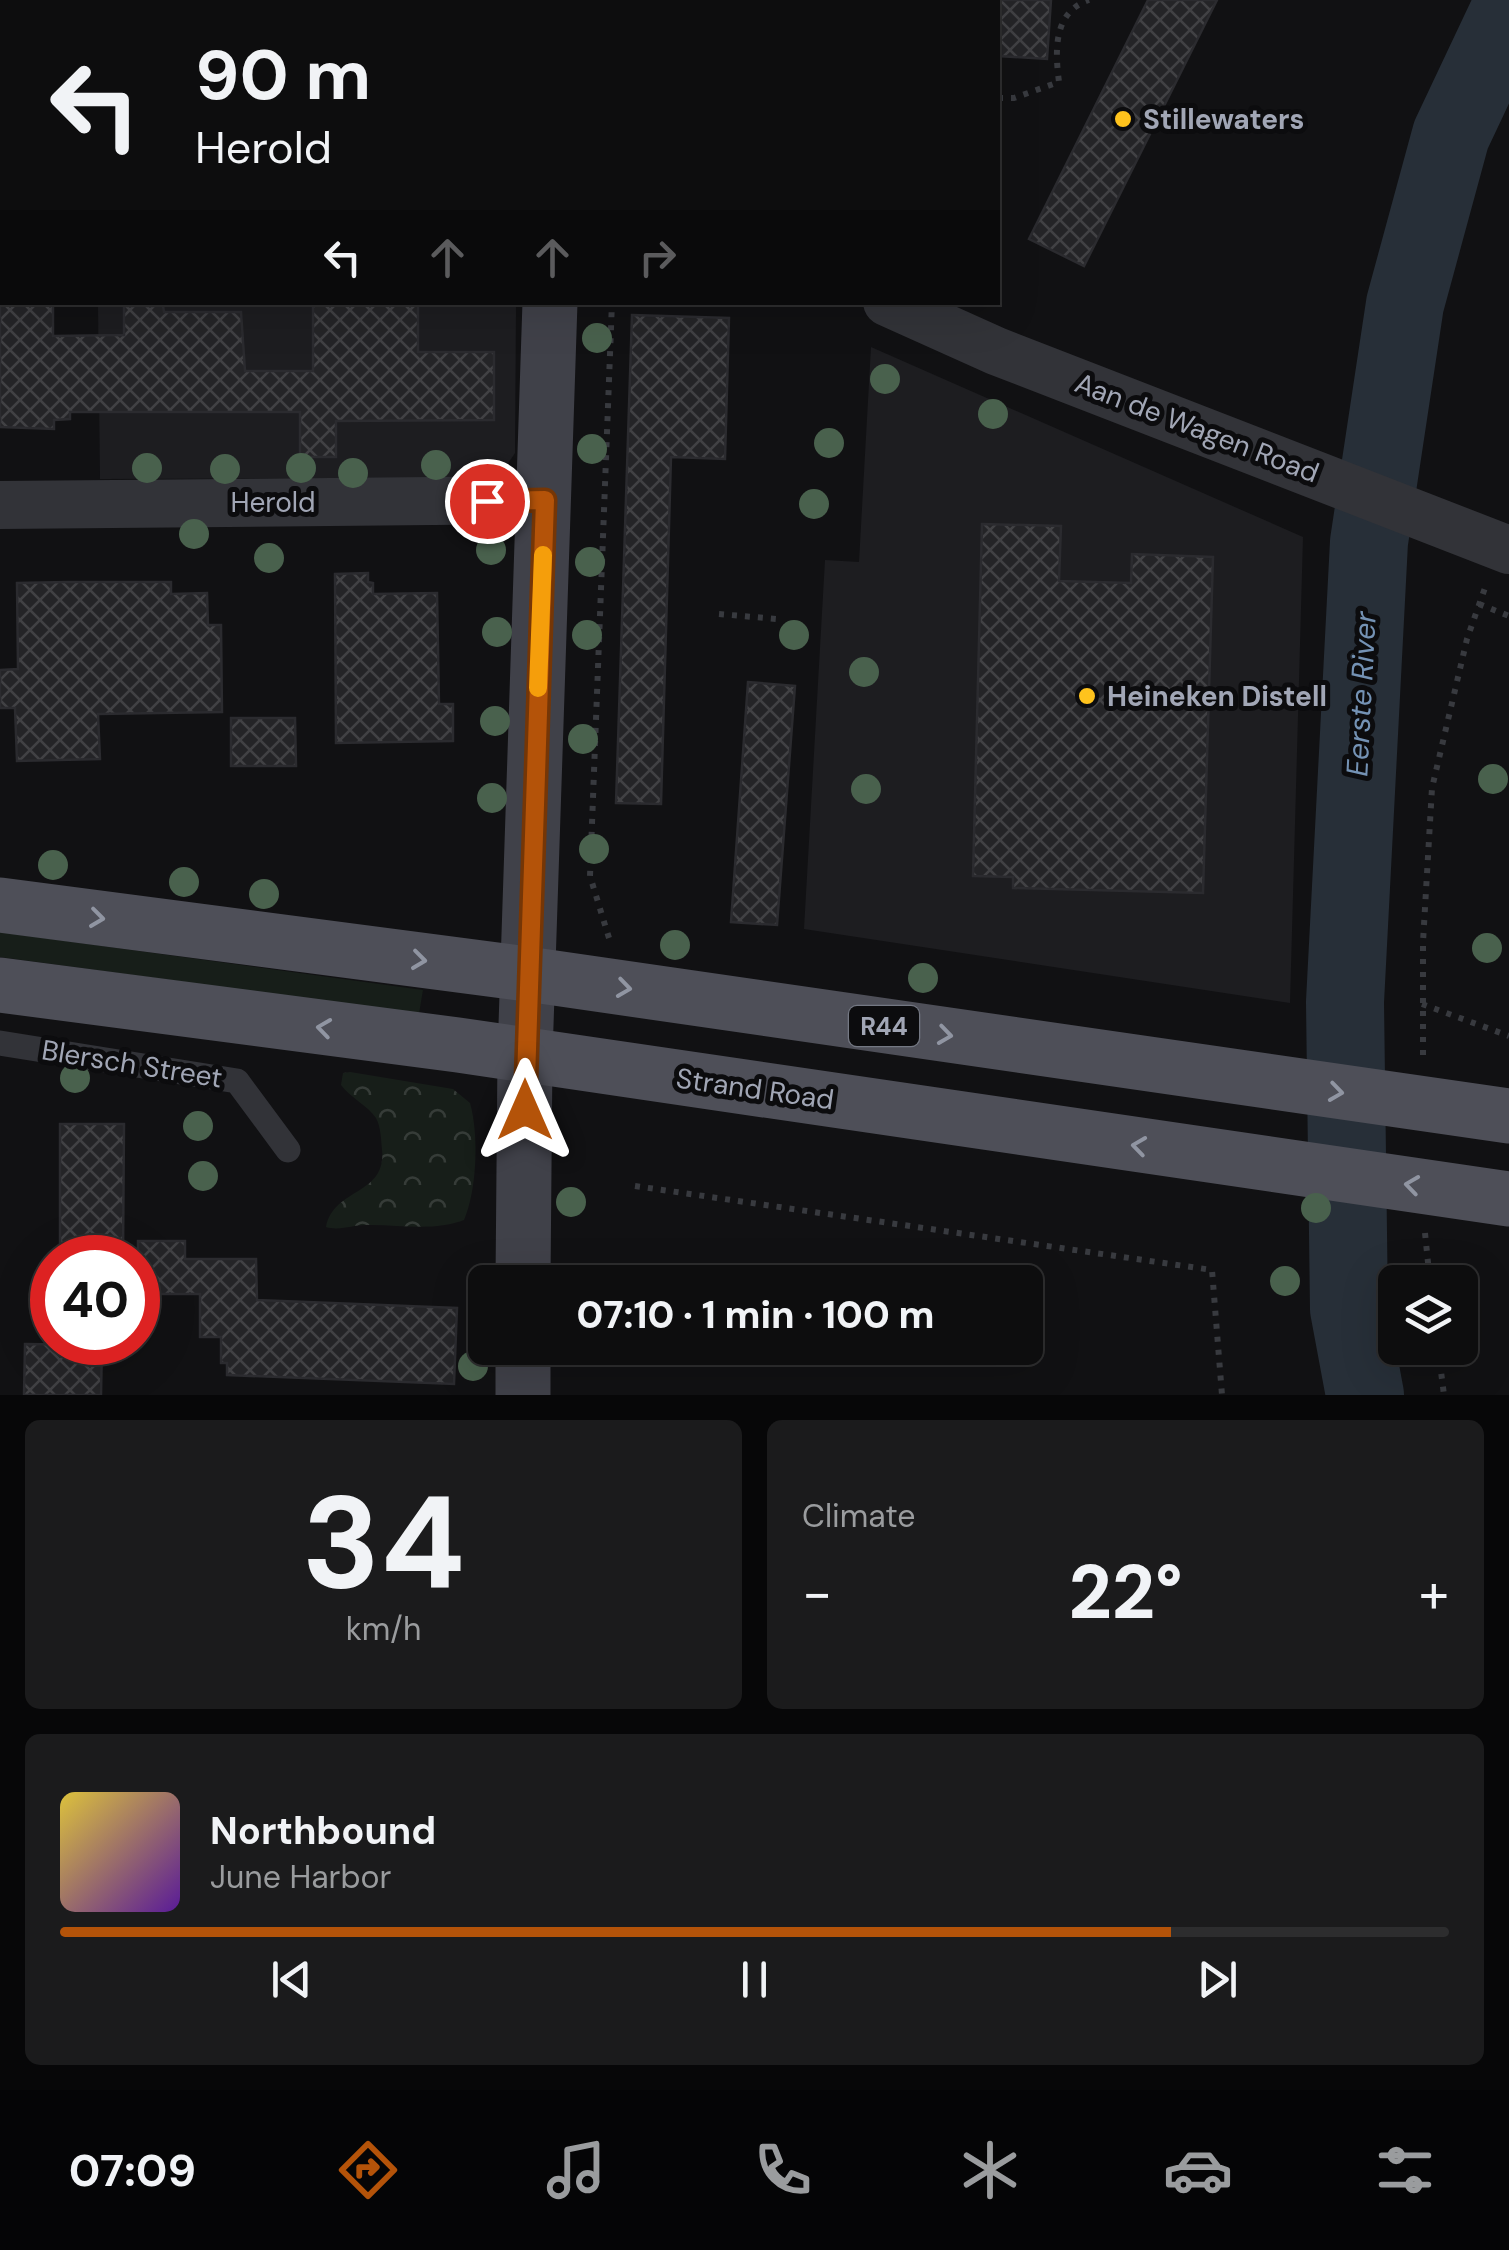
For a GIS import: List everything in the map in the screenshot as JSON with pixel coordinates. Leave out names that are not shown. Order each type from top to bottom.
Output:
[{"type":"main road","name":"R44","points":[[0,906],[527,974],[1509,1116]]},
{"type":"main road","name":"Strand Road","points":[[0,985],[524,1055],[1509,1199]]},
{"type":"street","points":[[524,1265],[524,1055],[550,305]]},
{"type":"street","name":"Aan de Wagen Road","points":[[894,305],[996,350],[1497,545]]},
{"type":"street","name":"Herold","points":[[0,505],[545,500]]},
{"type":"street","points":[[522,1395],[523,1365]]},
{"type":"lane","name":"Blersch Street","points":[[0,1043],[237,1081],[288,1150]]},
{"type":"path","points":[[1000,98],[1014,98],[1059,82],[1058,32],[1065,16],[1079,3],[1089,0]]},
{"type":"path","points":[[610,941],[590,876],[612,305]]},
{"type":"path","points":[[1509,616],[1479,604],[1432,788],[1422,1004],[1509,1036]]},
{"type":"path","points":[[719,614],[776,619]]},
{"type":"path","points":[[635,1186],[1212,1270],[1222,1395]]},
{"type":"path","points":[[1440,1365],[1444,1395]]},
{"type":"shaded area","points":[[98,305],[516,305],[515,453],[495,476],[100,479]]},
{"type":"shaded area","points":[[871,347],[1303,537],[1290,1003],[804,929],[825,560],[859,562]]},
{"type":"green space","points":[[0,932],[423,990],[419,1014],[0,957]]},
{"type":"green space","points":[[343,1073],[453,1089],[470,1103],[475,1162],[472,1194],[464,1220],[428,1227],[326,1227],[331,1214],[369,1184],[381,1164],[376,1118],[341,1085]]},
{"type":"building","points":[[1000,0],[1051,0],[1047,59],[1000,56]]},
{"type":"building","name":"Stillewaters","points":[[1148,0],[1217,0],[1084,266],[1029,239]]},
{"type":"building","points":[[0,305],[53,305],[53,336],[124,335],[124,306],[163,306],[164,312],[241,312],[245,371],[313,371],[313,305],[418,305],[418,352],[494,352],[494,420],[336,421],[336,457],[300,457],[300,412],[70,412],[70,419],[54,420],[54,429],[0,427]]},
{"type":"building","points":[[632,315],[729,318],[725,459],[671,457],[661,804],[616,803]]},
{"type":"building","points":[[982,524],[1061,526],[1059,581],[1131,583],[1132,554],[1213,557],[1203,893],[1013,888],[1013,877],[973,876]]},
{"type":"building","points":[[368,573],[373,594],[437,593],[439,704],[453,704],[453,741],[336,743],[335,574]]},
{"type":"building","points":[[171,582],[171,594],[207,593],[208,625],[221,625],[222,712],[98,714],[100,759],[17,761],[15,708],[0,708],[0,670],[18,669],[17,583]]},
{"type":"building","points":[[748,682],[795,686],[777,925],[731,922]]},
{"type":"building","points":[[231,718],[295,718],[296,766],[231,766]]},
{"type":"building","points":[[60,1124],[124,1124],[123,1235],[60,1235]]},
{"type":"building","points":[[160,1241],[185,1241],[185,1259],[256,1259],[257,1300],[457,1308],[454,1384],[227,1375],[227,1363],[221,1363],[221,1337],[200,1337],[200,1294],[160,1294]]},
{"type":"building","points":[[25,1344],[30,1344],[30,1365],[102,1365],[101,1395],[24,1395]]},
{"type":"waterway","name":"Eerste River","points":[[1365,1395],[1349,1309],[1345,1002],[1369,542],[1405,304],[1451,135],[1509,12]]},
{"type":"slow traffic","points":[[538,688],[543,555]]},
{"type":"place","name":"Stillewaters","points":[[1123,119]]},
{"type":"place","name":"Heineken Distell","points":[[1087,696]]},
{"type":"route","points":[[487,501],[545,500],[525,1110]]}]
